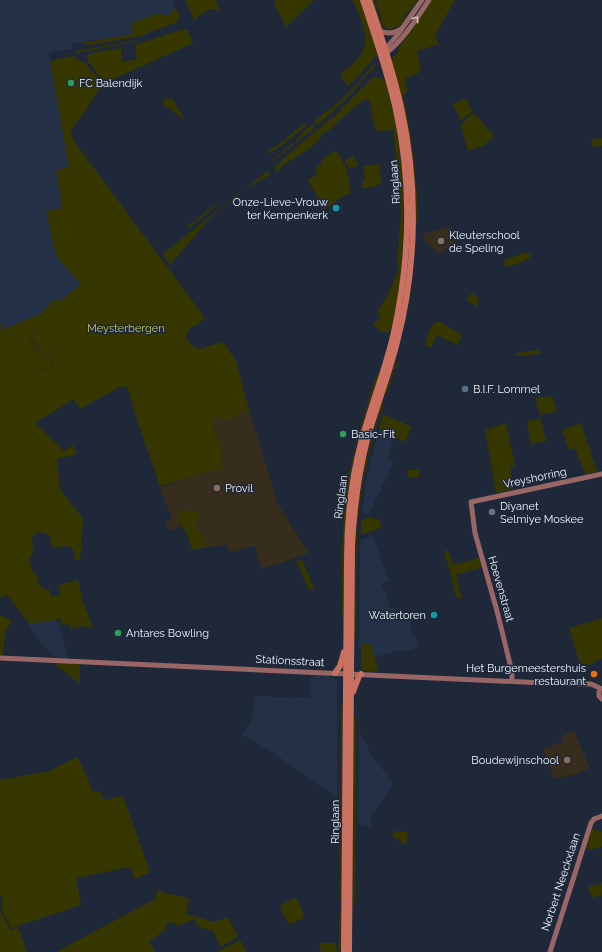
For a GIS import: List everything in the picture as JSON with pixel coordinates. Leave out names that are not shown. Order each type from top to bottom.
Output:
[{"type":"highway","points":[[363,0],[384,53]]},
{"type":"highway","points":[[369,0],[384,53]]},
{"type":"highway","name":"Ringlaan","points":[[344,952],[352,545],[356,494],[368,439],[389,372],[402,323],[407,296],[412,250],[413,212],[410,165],[404,121],[391,69],[384,53]]},
{"type":"highway","name":"Ringlaan","points":[[349,952],[351,693],[346,649],[347,530],[352,484],[362,439],[393,336],[406,263],[407,207],[405,166],[396,110],[384,53]]},
{"type":"highway","points":[[335,673],[340,666],[346,649]]},
{"type":"highway","points":[[351,693],[353,692],[359,676],[362,674]]},
{"type":"main road","points":[[384,53],[422,0]]},
{"type":"main road","name":"Ringlaan","points":[[384,53],[394,47],[429,0]]},
{"type":"main road","points":[[379,31],[384,33],[393,33],[402,28]]},
{"type":"main road","name":"Ringlaan","points":[[391,69],[394,47]]},
{"type":"main road","name":"Vreyshorring","points":[[471,502],[602,474]]},
{"type":"main road","name":"Hoevenstraat","points":[[471,502],[475,533],[497,611],[512,672],[512,681]]},
{"type":"main road","name":"Stationsstraat","points":[[0,658],[595,684],[601,690]]},
{"type":"main road","points":[[601,690],[599,696],[602,699]]},
{"type":"main road","name":"Norbert Neeckxlaan","points":[[550,952],[591,823],[593,820],[602,816]]},
{"type":"shaded area","points":[[0,0],[172,0],[175,8],[169,15],[156,14],[133,34],[71,44],[72,49],[49,53],[69,168],[57,171],[63,209],[47,211],[56,256],[81,284],[60,301],[53,300],[40,314],[1,331],[0,323]]},
{"type":"shaded area","name":"Kleuterschool de Speling","points":[[450,227],[456,243],[439,254],[423,238],[423,234]]},
{"type":"shaded area","name":"Provil","points":[[241,411],[250,413],[278,504],[308,552],[262,569],[255,546],[229,553],[228,545],[192,549],[186,532],[181,526],[170,532],[165,522],[172,520],[160,487],[223,468],[220,459],[223,458],[213,425],[216,417],[237,415]]},
{"type":"shaded area","points":[[379,429],[395,437],[387,460],[394,462],[369,513],[362,513],[367,474]]},
{"type":"shaded area","points":[[373,535],[389,581],[381,583],[383,590],[385,590],[390,608],[395,608],[397,619],[409,617],[413,636],[415,636],[418,645],[414,647],[415,649],[402,652],[400,650],[374,657],[370,643],[359,647],[360,544],[361,540]]},
{"type":"shaded area","points":[[56,620],[57,622],[59,621],[68,659],[58,658],[52,655],[28,623]]},
{"type":"shaded area","points":[[311,674],[333,677],[337,681],[337,797],[269,750],[242,735],[252,719],[255,696],[310,698]]},
{"type":"shaded area","points":[[359,730],[370,752],[393,784],[371,816],[370,827],[360,825],[358,822]]},
{"type":"shaded area","name":"Boudewijnschool","points":[[574,731],[590,768],[576,774],[554,779],[543,749],[564,741],[562,736]]},
{"type":"green space","points":[[185,0],[216,0],[220,11],[213,9],[209,10],[199,16],[195,22]]},
{"type":"green space","points":[[275,0],[314,0],[286,27],[284,26],[285,25],[274,4],[276,3]]},
{"type":"green space","points":[[352,0],[360,0],[373,41],[378,49],[376,50],[377,55],[348,87],[340,75],[360,56],[365,42],[364,28]]},
{"type":"green space","points":[[372,0],[374,0],[382,26],[384,29],[391,30],[385,32],[381,29]]},
{"type":"green space","points":[[376,0],[418,0],[403,18],[405,19],[396,28],[391,30],[396,27],[390,29],[384,27]]},
{"type":"green space","points":[[432,0],[455,0],[435,35],[439,44],[417,51],[421,70],[417,74],[405,78],[407,91],[403,96],[415,170],[418,210],[416,223],[410,142],[398,82],[392,62],[393,56],[397,54],[400,46]]},
{"type":"green space","points":[[175,8],[180,15],[177,22],[143,35],[90,45],[81,43],[133,34],[131,23],[156,14],[169,15]]},
{"type":"green space","points":[[183,29],[188,31],[193,43],[105,83],[87,60],[87,56],[91,53],[121,48],[123,62],[137,59],[135,45]]},
{"type":"green space","points":[[138,41],[76,53],[76,51]]},
{"type":"green space","name":"Meysterbergen","points":[[74,56],[79,61],[84,62],[103,84],[71,131],[71,135],[76,144],[205,318],[197,325],[190,327],[186,337],[191,345],[199,349],[223,342],[236,361],[250,413],[241,411],[230,420],[216,417],[213,425],[223,458],[220,459],[223,468],[160,486],[127,387],[120,387],[80,409],[74,399],[35,423],[64,451],[73,445],[77,454],[57,459],[60,489],[83,519],[80,561],[74,559],[75,553],[71,547],[65,546],[52,548],[49,536],[43,532],[36,533],[32,538],[33,552],[29,559],[32,570],[37,576],[39,584],[44,589],[49,589],[51,597],[60,595],[59,585],[78,580],[82,599],[93,628],[84,626],[71,629],[70,624],[62,625],[60,618],[30,624],[6,594],[0,598],[0,321],[2,330],[40,314],[53,300],[61,301],[81,284],[56,256],[46,211],[62,208],[56,170],[69,167],[50,61]]},
{"type":"green space","points":[[375,63],[376,66],[351,94],[321,122],[316,125],[314,124],[316,120],[334,106],[355,86]]},
{"type":"green space","points":[[372,78],[382,78],[386,83],[397,135],[403,188],[404,214],[401,267],[393,324],[388,332],[381,332],[373,325],[381,317],[377,312],[378,309],[389,293],[399,266],[397,263],[401,215],[393,130],[376,131],[371,113],[372,106],[369,100],[364,100],[328,131],[322,134],[316,143],[311,147],[283,165],[277,172],[275,170],[276,165],[336,115]]},
{"type":"green space","points":[[166,98],[172,99],[184,117],[183,119],[163,104],[162,101]]},
{"type":"green space","points":[[466,98],[472,112],[461,120],[453,104]]},
{"type":"green space","points":[[474,113],[494,136],[485,145],[468,151],[461,126],[463,122]]},
{"type":"green space","points":[[306,122],[306,126],[276,150],[264,154],[284,140]]},
{"type":"green space","points":[[313,124],[315,126],[309,133],[301,138],[302,133]]},
{"type":"green space","points":[[301,135],[301,138],[297,142],[296,141],[294,145],[271,162],[272,160]]},
{"type":"green space","points":[[602,138],[602,146],[594,147],[591,145],[591,140]]},
{"type":"green space","points":[[335,150],[343,161],[347,170],[351,193],[336,200],[336,202],[324,209],[308,180],[318,174],[315,169],[321,164],[321,161]]},
{"type":"green space","points":[[353,156],[358,164],[356,167],[349,168],[345,161]]},
{"type":"green space","points":[[379,164],[381,177],[380,184],[373,187],[360,188],[363,183],[363,179],[365,178],[363,166]]},
{"type":"green space","points":[[267,171],[271,173],[270,175],[244,190]]},
{"type":"green space","points":[[242,191],[210,218],[170,265],[164,256],[164,253]]},
{"type":"green space","points":[[215,204],[215,207],[189,228],[187,227]]},
{"type":"green space","points":[[526,252],[530,254],[529,259],[509,267],[504,265],[505,260]]},
{"type":"green space","points":[[472,292],[479,299],[477,307],[467,300]]},
{"type":"green space","points":[[440,322],[461,334],[458,345],[437,335],[431,348],[425,345],[429,331],[434,323]]},
{"type":"green space","points":[[538,350],[541,352],[539,354],[518,356],[516,354],[518,353]]},
{"type":"green space","points":[[398,362],[399,363],[397,368],[395,368],[387,393],[385,394],[393,369]]},
{"type":"green space","points":[[380,371],[379,378],[358,439],[348,494],[345,533],[344,620],[342,613],[342,551],[349,474],[359,432],[376,376]]},
{"type":"green space","points":[[552,396],[557,411],[540,415],[536,398]]},
{"type":"green space","points":[[382,401],[383,405],[367,462],[359,506],[356,633],[354,641],[355,551],[358,507],[365,463]]},
{"type":"green space","points":[[383,414],[412,427],[405,442],[379,429]]},
{"type":"green space","points":[[540,418],[546,441],[531,444],[527,423]]},
{"type":"green space","points":[[506,423],[515,466],[510,467],[514,489],[496,493],[485,430]]},
{"type":"green space","points":[[581,423],[597,472],[585,474],[575,448],[569,450],[562,430]]},
{"type":"green space","points":[[408,470],[419,470],[419,477],[407,477]]},
{"type":"green space","points":[[188,510],[196,511],[200,517],[195,519],[195,524],[197,532],[200,531],[203,539],[203,548],[192,549],[186,532],[180,523],[178,514]]},
{"type":"green space","points":[[369,517],[379,520],[382,527],[361,535],[361,521]]},
{"type":"green space","points":[[448,550],[453,565],[479,558],[482,567],[456,575],[462,598],[457,599],[444,551]]},
{"type":"green space","points":[[302,560],[314,588],[309,590],[296,561]]},
{"type":"green space","points":[[0,615],[12,621],[5,632],[3,656],[0,655]]},
{"type":"green space","points":[[602,618],[602,658],[589,665],[580,664],[569,628]]},
{"type":"green space","points":[[370,643],[379,672],[365,671],[361,668],[361,645]]},
{"type":"green space","points":[[57,663],[80,664],[80,684],[57,666]]},
{"type":"green space","points":[[343,703],[342,902],[340,890],[341,715]]},
{"type":"green space","points":[[354,715],[356,723],[355,902],[353,916]]},
{"type":"green space","points":[[77,757],[87,776],[93,793],[100,790],[104,800],[123,796],[150,872],[135,879],[130,867],[76,878],[81,905],[11,928],[2,910],[2,895],[0,895],[0,780],[49,771]]},
{"type":"green space","points":[[592,829],[602,832],[602,846],[591,850],[586,848]]},
{"type":"green space","points":[[394,831],[408,832],[406,845],[392,836]]},
{"type":"green space","points":[[602,883],[601,895],[592,898],[588,887]]},
{"type":"green space","points":[[158,889],[164,893],[189,898],[186,914],[215,922],[228,917],[238,937],[220,947],[213,931],[199,927],[194,919],[178,926],[169,922],[164,931],[149,941],[155,952],[56,952],[155,899]]},
{"type":"green space","points":[[293,898],[297,899],[304,915],[303,918],[290,924],[287,922],[280,906]]},
{"type":"green space","points":[[341,909],[342,948],[338,949],[340,912]]},
{"type":"green space","points":[[0,910],[10,930],[18,927],[27,952],[0,952]]},
{"type":"green space","points":[[240,940],[247,952],[217,952]]},
{"type":"green space","points":[[319,943],[336,943],[337,952],[321,952]]},
{"type":"sand","points":[[37,328],[38,329],[33,337],[42,346],[41,352],[44,355],[47,354],[49,349],[54,352],[55,362],[48,370],[44,372],[42,370],[44,367],[47,369],[51,364],[51,354],[45,358],[36,352],[30,343],[31,332]]},
{"type":"place","name":"FC Balendijk","points":[[71,83]]},
{"type":"place","name":"Onze-Lieve-Vrouw ter Kempenkerk","points":[[336,208]]},
{"type":"place","name":"Kleuterschool de Speling","points":[[441,241]]},
{"type":"place","name":"B.I.F. Lommel","points":[[465,389]]},
{"type":"place","name":"Basic-Fit","points":[[343,434]]},
{"type":"place","name":"Provil","points":[[217,488]]},
{"type":"place","name":"Diyanet Selmiye Moskee","points":[[492,512]]},
{"type":"place","name":"Watertoren","points":[[434,615]]},
{"type":"place","name":"Antares Bowling","points":[[118,633]]},
{"type":"place","name":"Het Burgemeestershuis restaurant","points":[[594,674]]},
{"type":"place","name":"Boudewijnschool","points":[[567,760]]}]
